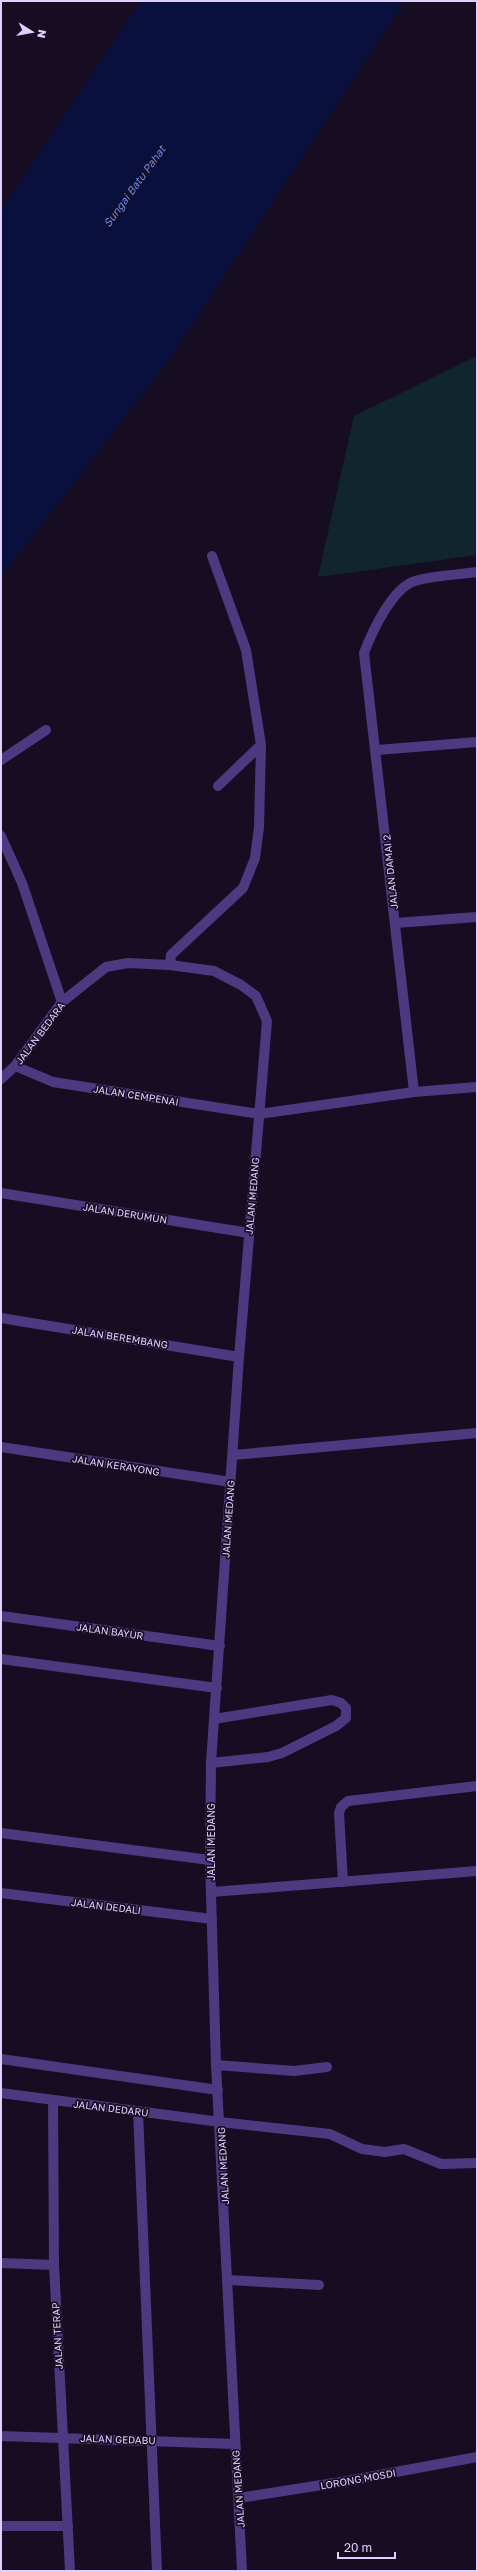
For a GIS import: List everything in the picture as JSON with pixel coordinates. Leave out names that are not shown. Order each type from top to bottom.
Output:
[{"type":"street","points":[[170,965],[171,955],[243,888],[255,858],[259,827],[261,745],[246,650],[212,556]]},
{"type":"street","name":"JALAN DAMAI 2","points":[[414,1092],[377,750],[364,653],[376,623],[392,601],[414,581],[477,572]]},
{"type":"street","points":[[1,760],[46,730]]},
{"type":"street","points":[[377,750],[477,742]]},
{"type":"street","points":[[218,786],[261,745]]},
{"type":"street","points":[[1,836],[22,883],[62,1002]]},
{"type":"street","points":[[395,923],[477,917]]},
{"type":"street","name":"JALAN BEDARA","points":[[1,1079],[15,1066],[62,1002],[106,966],[128,964],[170,965],[214,971],[241,985],[256,996],[267,1021],[259,1114]]},
{"type":"street","name":"JALAN CEMPENAI","points":[[15,1066],[53,1082],[259,1114],[414,1092],[477,1087]]},
{"type":"street","name":"JALAN MEDANG","points":[[242,2571],[216,2065],[210,1860],[211,1763],[239,1356],[259,1114]]},
{"type":"street","name":"JALAN DERUMUN","points":[[1,1193],[249,1233]]},
{"type":"street","name":"JALAN BEREMBANG","points":[[1,1318],[239,1356]]},
{"type":"street","points":[[233,1455],[477,1433]]},
{"type":"street","name":"JALAN KERAYONG","points":[[1,1447],[231,1482]]},
{"type":"street","name":"JALAN BAYUR","points":[[1,1616],[220,1646]]},
{"type":"street","points":[[1,1659],[217,1688]]},
{"type":"street","points":[[211,1763],[268,1757],[282,1753],[336,1726],[346,1718],[346,1708],[341,1703],[332,1700],[214,1719]]},
{"type":"street","points":[[343,1882],[339,1812],[341,1807],[348,1801],[477,1786]]},
{"type":"street","points":[[1,1833],[210,1860]]},
{"type":"street","points":[[212,1892],[477,1871]]},
{"type":"street","name":"JALAN DEDALI","points":[[1,1893],[212,1919]]},
{"type":"street","points":[[1,2059],[218,2090]]},
{"type":"street","points":[[216,2065],[294,2071],[327,2067]]},
{"type":"street","name":"JALAN DEDARU","points":[[1,2093],[220,2122],[330,2134],[362,2149],[385,2152],[404,2149],[441,2164],[477,2163]]},
{"type":"street","name":"JALAN TERAP","points":[[53,2100],[54,2265],[70,2571]]},
{"type":"street","points":[[138,2111],[150,2440],[157,2571]]},
{"type":"street","points":[[1,2264],[54,2265]]},
{"type":"street","points":[[228,2280],[319,2285]]},
{"type":"street","name":"JALAN GEDABU","points":[[1,2436],[235,2444]]},
{"type":"street","name":"LORONG MOSDI","points":[[239,2498],[348,2481],[477,2457]]},
{"type":"street","points":[[1,2526],[68,2526]]},
{"type":"shaded area","points":[[477,356],[477,555],[318,577],[354,416]]},
{"type":"water","name":"Sungai Batu Pahat","points":[[141,1],[404,1],[172,356],[1,577],[1,211]]}]
